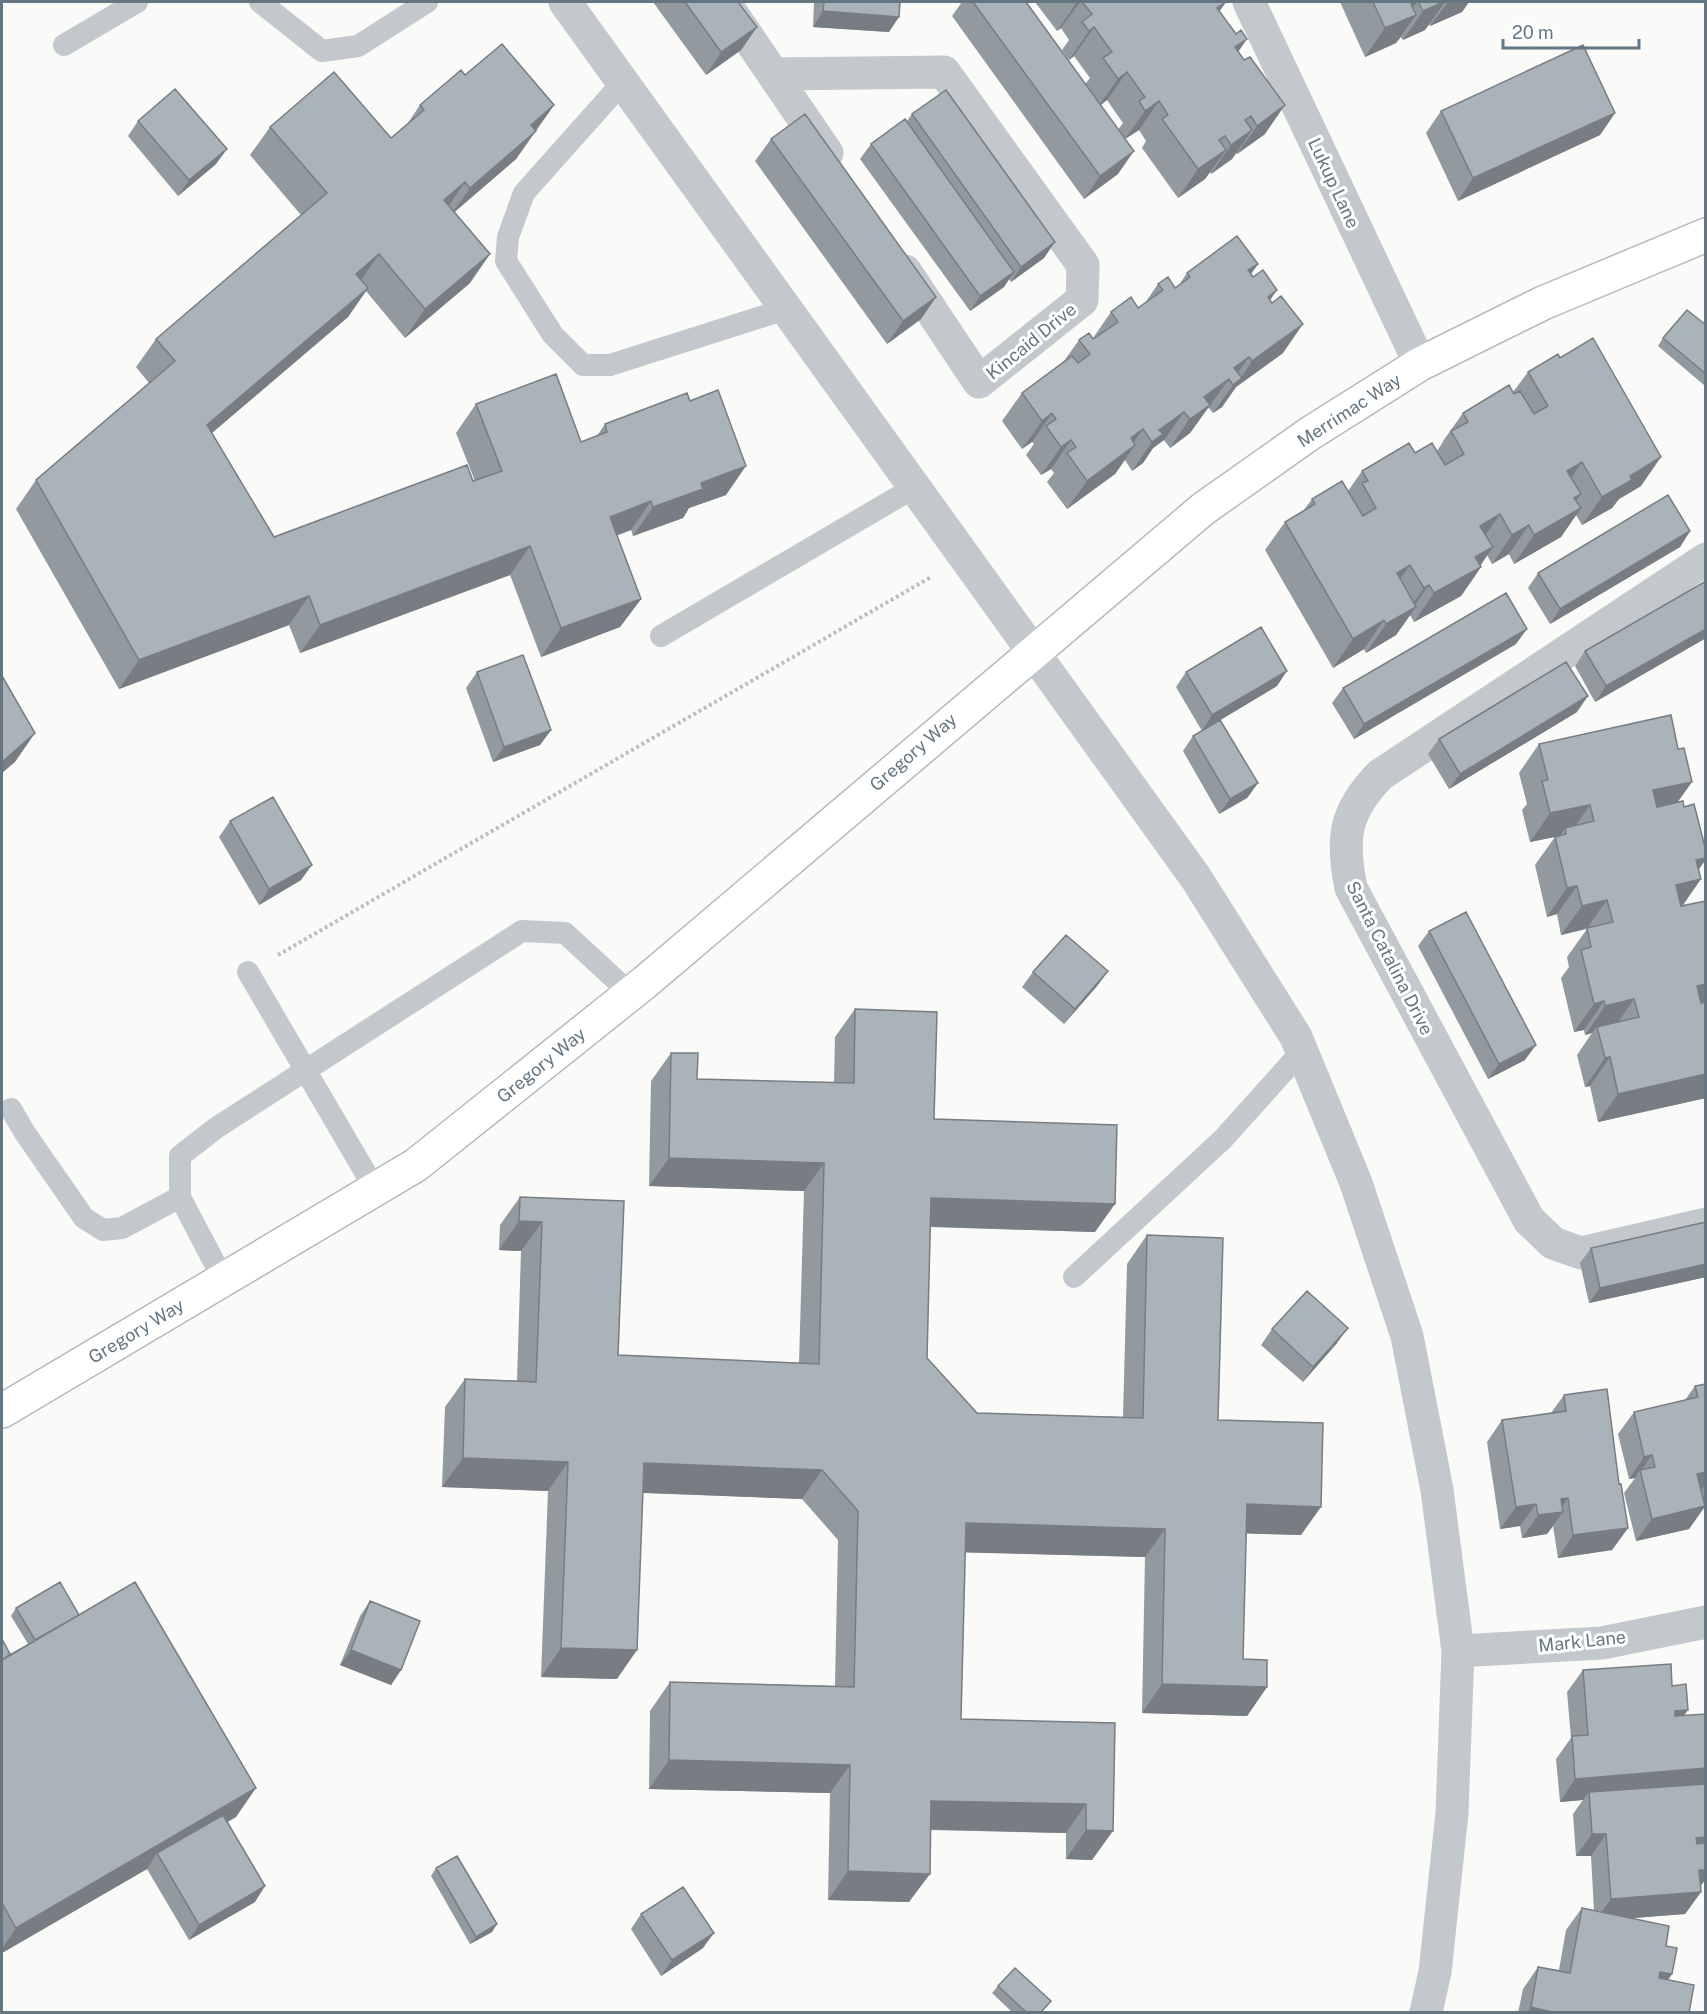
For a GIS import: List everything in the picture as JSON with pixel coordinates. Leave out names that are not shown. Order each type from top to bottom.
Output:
[{"type":"street","points":[[565,2],[1196,878],[1296,1037],[1302,1051],[1356,1183],[1407,1336],[1437,1490],[1458,1651],[1452,1814],[1435,1972],[1426,2013]]},
{"type":"street","points":[[724,2],[841,173]]},
{"type":"street","name":"Lukup Lane","points":[[1249,2],[1420,364]]},
{"type":"street","name":"Kincaid Drive","points":[[775,74],[944,72],[1083,265],[1082,300],[979,382],[887,243]]},
{"type":"street","name":"Merrimac Way","points":[[1032,651],[1203,509],[1309,434],[1420,364],[1543,303],[1706,235]]},
{"type":"street","name":"Santa Catalina Drive","points":[[1706,559],[1380,775],[1360,795],[1349,821],[1344,856],[1351,888],[1529,1220],[1553,1243],[1581,1252],[1706,1224]]},
{"type":"street","name":"Gregory Way","points":[[2,1411],[416,1165],[631,994],[1032,651]]},
{"type":"street","name":"Mark Lane","points":[[1458,1651],[1602,1643],[1706,1622]]},
{"type":"lane","points":[[64,45],[136,2]]},
{"type":"lane","points":[[260,2],[265,9],[322,51],[357,46],[428,2]]},
{"type":"lane","points":[[623,82],[524,193],[510,227],[506,261],[553,335],[583,365],[610,365],[786,309]]},
{"type":"lane","points":[[661,636],[915,487]]},
{"type":"lane","points":[[223,1279],[180,1197],[180,1156],[216,1128],[522,931],[565,933],[631,994]]},
{"type":"lane","points":[[248,972],[375,1189]]},
{"type":"lane","points":[[1074,1277],[1223,1139],[1302,1051]]},
{"type":"lane","points":[[12,1109],[25,1133],[84,1218],[103,1230],[122,1228],[180,1197]]},
{"type":"path","points":[[248,972],[965,557]]},
{"type":"building","points":[[685,2],[738,2],[757,27],[721,52]]},
{"type":"building","points":[[824,2],[900,2],[899,17],[823,11]]},
{"type":"building","points":[[973,2],[1026,2],[1134,151],[1100,176]]},
{"type":"building","points":[[1082,2],[1226,2],[1217,8],[1236,34],[1241,30],[1247,39],[1235,47],[1244,60],[1250,57],[1285,105],[1257,126],[1251,116],[1245,120],[1252,130],[1231,145],[1225,136],[1219,140],[1226,150],[1198,169],[1162,119],[1168,115],[1159,101],[1145,111],[1139,101],[1145,97],[1127,72],[1118,79],[1103,58],[1112,52],[1094,27],[1089,31],[1082,22],[1092,14]]},
{"type":"building","points":[[1373,2],[1416,2],[1411,4],[1416,15],[1385,28]]},
{"type":"building","points":[[1418,2],[1444,2],[1423,11]]},
{"type":"building","points":[[502,44],[554,105],[531,125],[536,131],[470,188],[465,182],[444,200],[490,254],[425,309],[379,254],[356,274],[368,288],[207,425],[274,537],[467,465],[473,481],[502,471],[476,404],[556,374],[581,442],[607,432],[605,424],[687,393],[690,401],[718,390],[746,466],[701,483],[703,489],[653,507],[651,501],[610,517],[641,599],[561,628],[530,546],[320,625],[309,596],[139,660],[36,480],[175,361],[156,339],[327,193],[270,127],[334,72],[391,138],[424,110],[420,105],[461,70],[465,75]]},
{"type":"building","points":[[1583,45],[1615,113],[1473,178],[1441,111]]},
{"type":"building","points":[[175,89],[227,149],[189,180],[138,121]]},
{"type":"building","points":[[946,90],[1055,242],[1021,267],[912,114]]},
{"type":"building","points":[[805,114],[936,297],[903,321],[771,139]]},
{"type":"building","points":[[905,119],[1014,272],[980,296],[871,144]]},
{"type":"building","points":[[1237,236],[1258,264],[1248,270],[1253,277],[1263,270],[1277,290],[1268,297],[1272,303],[1281,296],[1303,324],[1252,361],[1249,357],[1234,368],[1242,378],[1233,385],[1229,379],[1204,397],[1210,405],[1190,419],[1184,412],[1159,430],[1163,434],[1152,442],[1143,429],[1131,438],[1135,445],[1087,481],[1067,453],[1076,447],[1071,440],[1061,447],[1046,426],[1056,419],[1052,413],[1042,421],[1022,393],[1072,356],[1078,363],[1090,354],[1079,340],[1089,333],[1093,339],[1118,322],[1111,312],[1131,297],[1138,308],[1163,290],[1158,284],[1168,277],[1175,288],[1190,277],[1187,273]]},
{"type":"building","points":[[1687,310],[1706,325],[1706,374],[1663,338]]},
{"type":"building","points":[[1593,338],[1661,457],[1630,476],[1632,480],[1602,497],[1582,462],[1567,471],[1581,494],[1574,498],[1581,508],[1534,535],[1529,525],[1512,535],[1500,514],[1480,526],[1493,547],[1475,557],[1481,567],[1434,593],[1429,585],[1424,588],[1410,565],[1397,573],[1416,607],[1386,624],[1384,620],[1353,639],[1285,522],[1315,504],[1312,499],[1342,481],[1363,516],[1376,508],[1362,483],[1368,481],[1362,471],[1409,443],[1415,453],[1432,443],[1445,465],[1464,454],[1451,431],[1468,422],[1463,413],[1509,385],[1514,394],[1520,391],[1534,414],[1548,406],[1528,372],[1558,354],[1560,358]]},
{"type":"building","points":[[1668,495],[1690,531],[1560,609],[1538,573]]},
{"type":"building","points":[[1706,581],[1706,629],[1606,686],[1585,651]]},
{"type":"building","points":[[1506,593],[1527,629],[1364,724],[1343,688]]},
{"type":"building","points":[[1261,627],[1287,671],[1212,715],[1186,672]]},
{"type":"building","points":[[523,655],[551,730],[504,747],[477,672]]},
{"type":"building","points":[[1566,662],[1588,696],[1460,774],[1439,739]]},
{"type":"building","points":[[2,676],[35,733],[2,762]]},
{"type":"building","points":[[1671,715],[1678,749],[1684,748],[1692,782],[1653,790],[1657,807],[1683,801],[1684,807],[1694,804],[1706,851],[1706,858],[1696,860],[1701,879],[1676,885],[1681,906],[1706,901],[1706,984],[1697,986],[1701,1003],[1706,1002],[1706,1074],[1618,1094],[1610,1057],[1605,1058],[1597,1027],[1639,1017],[1634,999],[1605,1006],[1604,1001],[1594,1004],[1581,950],[1591,947],[1587,928],[1613,922],[1607,900],[1582,906],[1577,886],[1567,888],[1555,837],[1566,834],[1565,828],[1594,821],[1590,805],[1550,813],[1542,781],[1548,780],[1539,744]]},
{"type":"building","points":[[1220,720],[1258,783],[1230,799],[1193,736]]},
{"type":"building","points":[[273,797],[312,865],[269,889],[230,821]]},
{"type":"building","points":[[1466,912],[1536,1045],[1499,1064],[1429,931]]},
{"type":"building","points":[[1066,935],[1108,971],[1075,1009],[1033,972]]},
{"type":"building","points":[[855,1009],[937,1012],[934,1119],[1117,1125],[1115,1204],[931,1198],[927,1358],[977,1413],[1143,1418],[1147,1235],[1223,1238],[1218,1420],[1323,1423],[1321,1507],[1247,1504],[1243,1659],[1267,1660],[1267,1687],[1162,1684],[1165,1529],[966,1523],[961,1719],[1115,1723],[1113,1831],[1086,1830],[1086,1804],[931,1801],[930,1874],[848,1871],[850,1765],[669,1760],[670,1682],[854,1687],[858,1511],[822,1470],[644,1463],[637,1650],[561,1648],[568,1462],[463,1458],[465,1379],[536,1382],[542,1222],[519,1221],[520,1197],[624,1201],[618,1355],[819,1364],[824,1163],[669,1158],[671,1053],[698,1053],[697,1079],[854,1083]]},
{"type":"building","points":[[1706,1222],[1706,1264],[1600,1288],[1591,1248]]},
{"type":"building","points":[[1307,1291],[1348,1328],[1313,1367],[1272,1329]]},
{"type":"building","points":[[1706,1384],[1706,1472],[1697,1474],[1705,1506],[1652,1519],[1640,1470],[1655,1467],[1652,1455],[1644,1457],[1634,1412],[1698,1397],[1695,1386]]},
{"type":"building","points":[[1607,1389],[1619,1484],[1621,1484],[1628,1528],[1573,1535],[1568,1498],[1561,1499],[1563,1512],[1538,1515],[1536,1504],[1516,1507],[1502,1420],[1566,1411],[1564,1395]]},
{"type":"building","points":[[60,1582],[79,1615],[35,1640],[16,1608]]},
{"type":"building","points":[[135,1582],[256,1788],[16,1928],[2,1903],[2,1660]]},
{"type":"building","points":[[370,1601],[420,1621],[401,1670],[351,1650]]},
{"type":"building","points":[[2,1639],[10,1654],[2,1660]]},
{"type":"building","points":[[1671,1664],[1672,1686],[1686,1684],[1688,1710],[1675,1711],[1675,1716],[1706,1714],[1706,1768],[1575,1779],[1572,1736],[1588,1735],[1583,1670]]},
{"type":"building","points":[[1706,1784],[1706,1837],[1696,1838],[1697,1844],[1706,1843],[1706,1870],[1699,1870],[1701,1892],[1611,1899],[1606,1834],[1592,1834],[1589,1792]]},
{"type":"building","points":[[223,1815],[265,1886],[199,1925],[157,1853]]},
{"type":"building","points":[[457,1856],[497,1924],[476,1937],[436,1868]]},
{"type":"building","points":[[683,1887],[714,1933],[672,1960],[641,1914]]},
{"type":"building","points":[[1582,1908],[1669,1926],[1666,1946],[1677,1948],[1672,1974],[1660,1972],[1659,1978],[1694,1985],[1689,2013],[1556,2013],[1531,2007],[1538,1967],[1570,1973]]},
{"type":"building","points":[[1015,1968],[1051,2001],[1040,2013],[1027,2013],[998,1986]]}]
